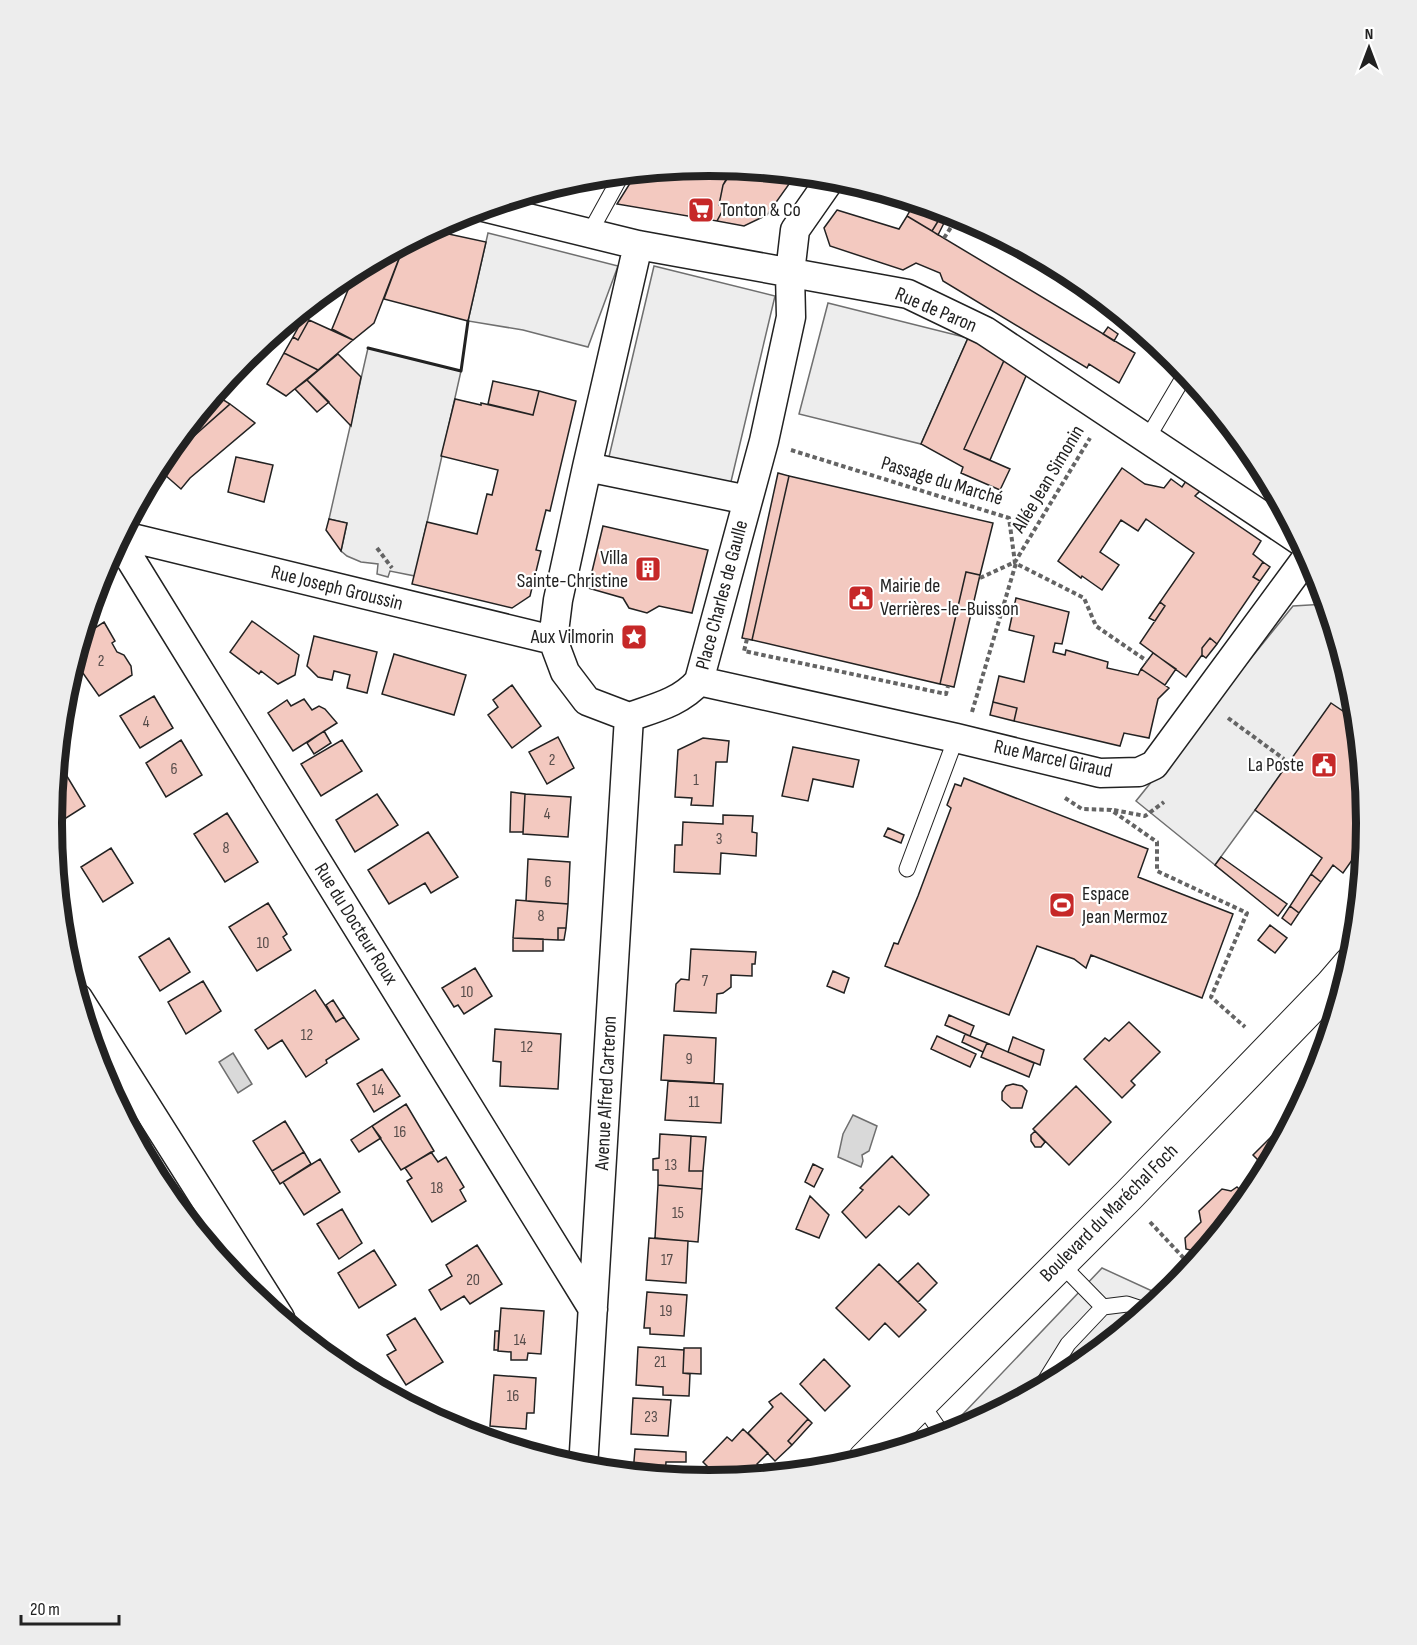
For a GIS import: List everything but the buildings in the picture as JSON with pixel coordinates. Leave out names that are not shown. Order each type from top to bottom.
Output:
[{"type":"street","name":"Place Charles de Gaulle","points":[[629,717],[681,698],[690,692],[699,681],[764,441],[791,317],[790,273],[795,230],[825,186]]},
{"type":"street","name":"Rue de Paron","points":[[498,211],[638,245],[908,294],[985,332],[1287,532]]},
{"type":"street","points":[[629,717],[587,701],[565,672],[554,640],[558,600],[638,245]]},
{"type":"street","points":[[587,467],[748,500]]},
{"type":"street","name":"Rue Joseph Groussin","points":[[127,539],[554,640]]},
{"type":"street","name":"Rue du Docteur Roux","points":[[124,545],[593,1309]]},
{"type":"street","name":"Rue Marcel Giraud","points":[[699,681],[960,739],[1100,773],[1138,772],[1154,765],[1302,565]]},
{"type":"street","name":"Avenue Alfred Carteron","points":[[584,1457],[629,717]]},
{"type":"street","name":"Boulevard du Maréchal Foch","points":[[877,1447],[1128,1196],[1336,978]]},
{"type":"street","points":[[94,1023],[263,1291]]},
{"type":"lane","points":[[590,234],[618,182]]},
{"type":"lane","points":[[1147,439],[1181,381]]},
{"type":"lane","points":[[907,868],[960,739]]},
{"type":"lane","points":[[1060,1263],[1103,1307]]},
{"type":"lane","points":[[1052,1370],[1068,1344],[1103,1307],[1127,1304],[1136,1308]]},
{"type":"lane","points":[[921,1403],[937,1427]]},
{"type":"path","points":[[944,238],[953,224]]},
{"type":"path","name":"Allée Jean Simonin","points":[[960,739],[1015,563],[1106,412]]},
{"type":"path","name":"Passage du Marché","points":[[764,441],[1009,518],[1015,563]]},
{"type":"path","points":[[377,549],[394,572]]},
{"type":"path","points":[[980,578],[1015,563],[1084,598],[1096,626],[1147,661]]},
{"type":"path","points":[[747,639],[744,651],[946,694],[948,686]]},
{"type":"path","points":[[1202,700],[1284,759]]},
{"type":"path","points":[[1059,794],[1082,809],[1111,810],[1145,816],[1164,802]]},
{"type":"path","points":[[1111,810],[1157,842],[1157,871],[1247,913],[1211,996],[1270,1049]]},
{"type":"path","points":[[1128,1196],[1185,1260]]},
{"type":"shaded area","points":[[488,233],[618,266],[588,347],[523,330],[468,321]]},
{"type":"shaded area","points":[[654,266],[775,296],[729,490],[608,461]]},
{"type":"shaded area","points":[[828,303],[968,338],[921,444],[799,414]]},
{"type":"shaded area","points":[[368,348],[461,371],[415,576],[390,571],[388,577],[377,574],[378,564],[361,562],[347,556],[341,551],[347,523],[329,519]]},
{"type":"shaded area","points":[[1317,605],[1333,655],[1348,727],[1255,810],[1215,865],[1136,801],[1293,606]]},
{"type":"shaded area","points":[[233,1053],[252,1084],[238,1093],[219,1062]]},
{"type":"shaded area","points":[[853,1115],[877,1126],[869,1151],[862,1155],[861,1167],[838,1157],[843,1134]]},
{"type":"shaded area","points":[[1102,1268],[1154,1292],[1102,1336],[1068,1360],[995,1403],[958,1419]]},
{"type":"wall","points":[[368,348],[461,371],[468,321]]},
{"type":"place","name":"Tonton & Co","points":[[701,210]]},
{"type":"place","name":"Villa Sainte-Christine","points":[[648,569]]},
{"type":"place","name":"Mairie de Verrières-le-Buisson","points":[[861,598]]},
{"type":"place","name":"Aux Vilmorin","points":[[634,637]]},
{"type":"place","name":"La Poste","points":[[1324,765]]},
{"type":"place","name":"Espace Jean Mermoz","points":[[1062,905]]}]
